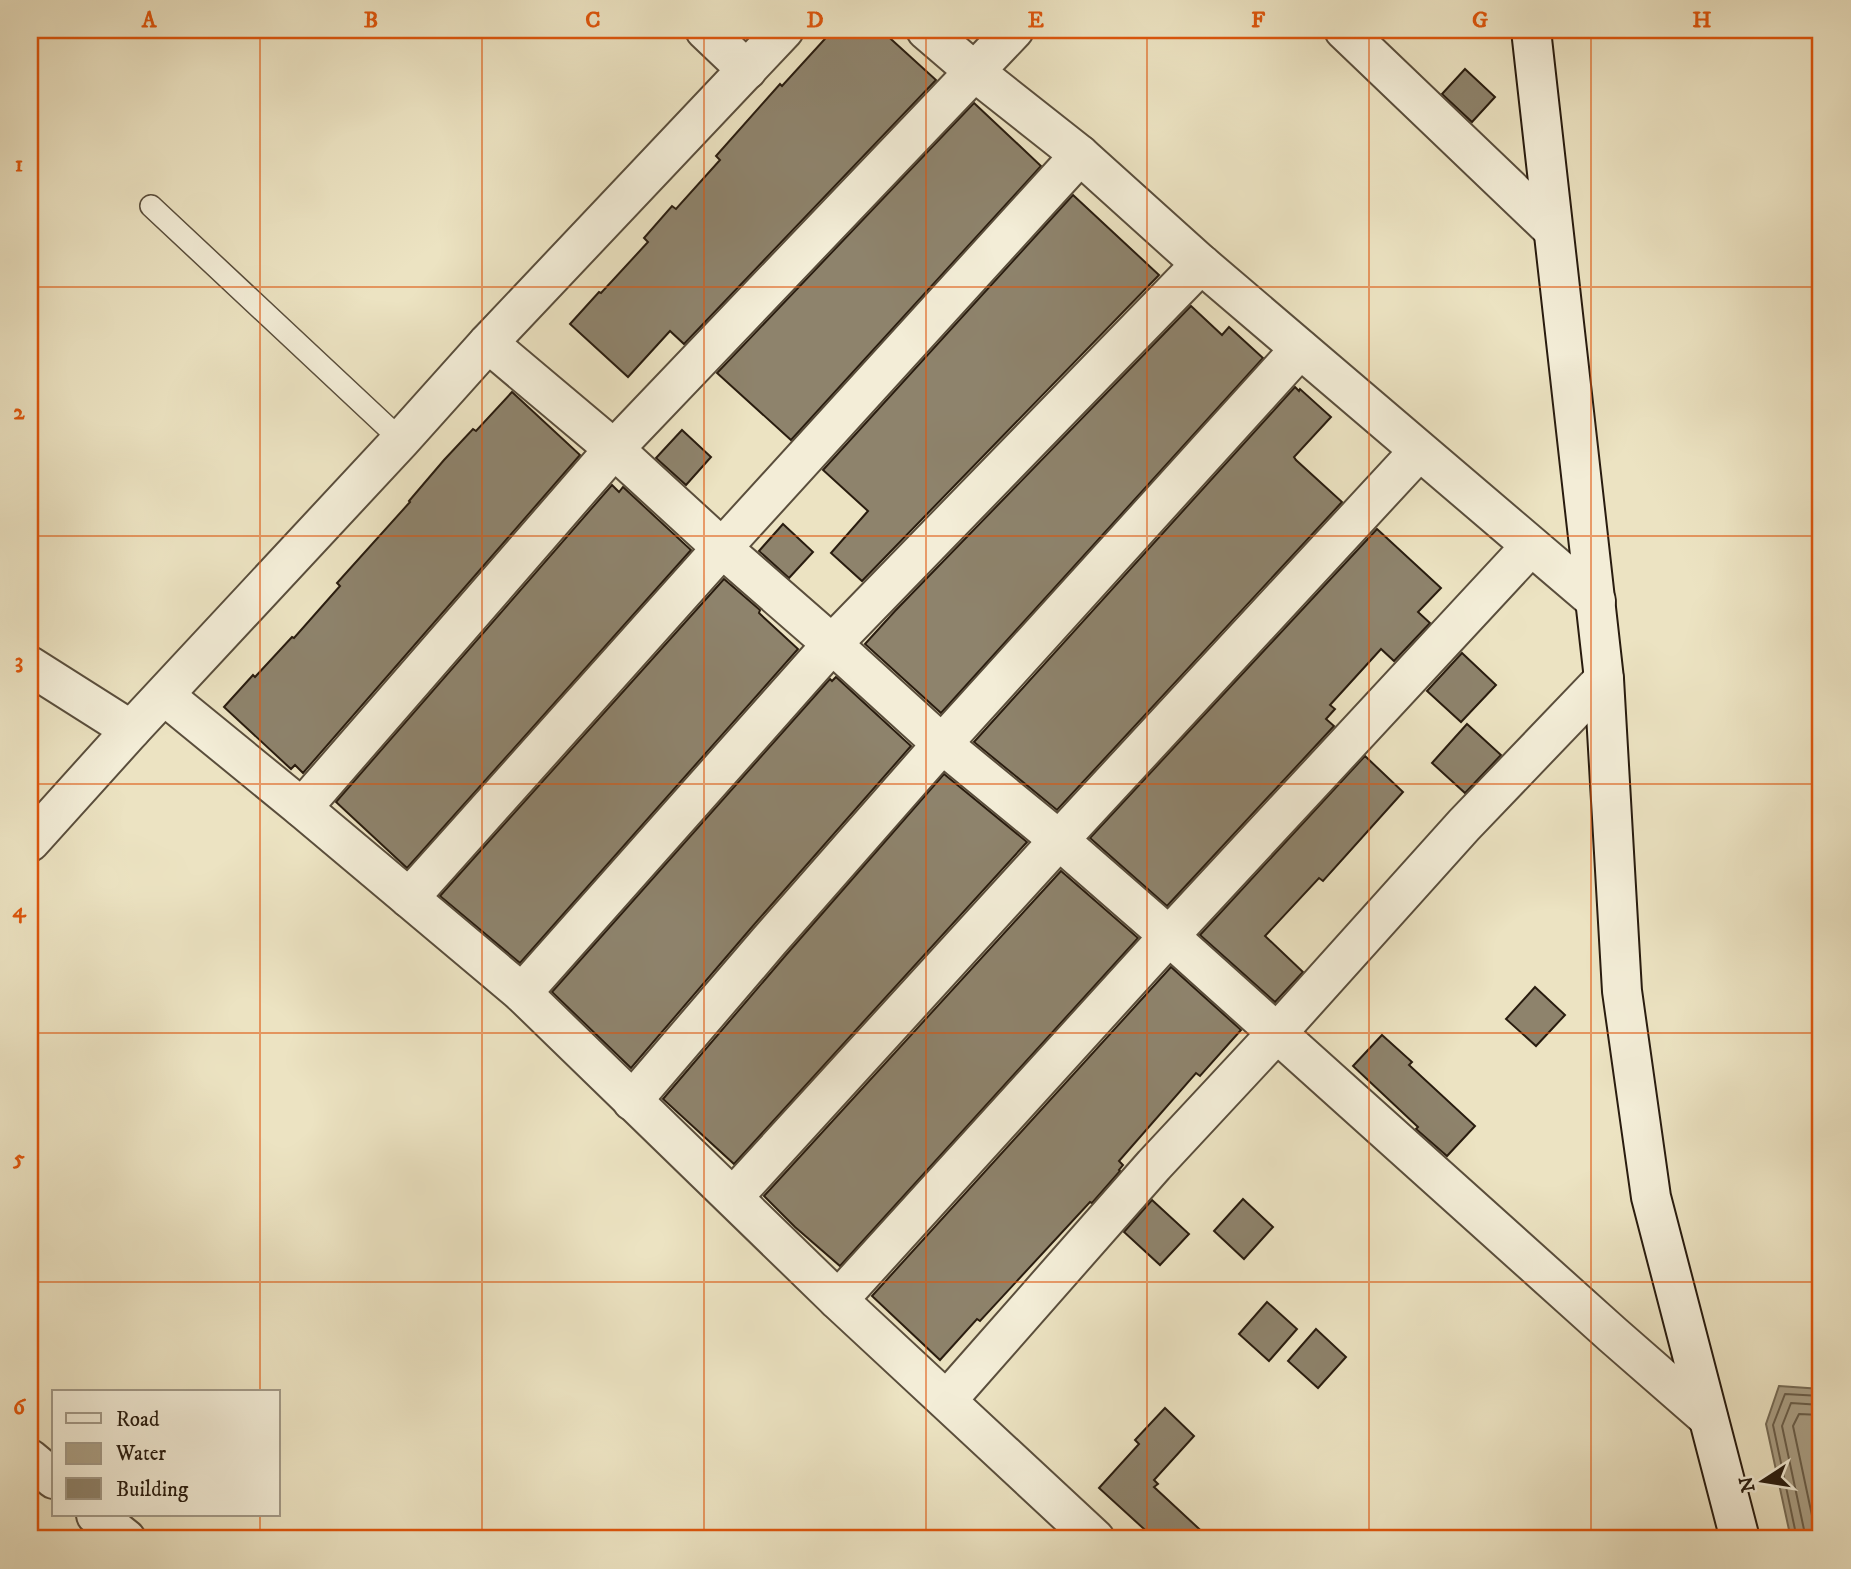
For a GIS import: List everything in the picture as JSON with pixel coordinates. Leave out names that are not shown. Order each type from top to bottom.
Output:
[{"type":"street","points":[[705,30],[747,70]]},
{"type":"street","points":[[30,842],[488,343],[784,30]]},
{"type":"street","points":[[926,30],[1080,155],[1201,264],[1596,601]]},
{"type":"street","points":[[302,808],[614,449],[1014,30]]},
{"type":"street","points":[[1344,30],[1553,230]]},
{"type":"street","points":[[1531,30],[1604,678],[1622,991],[1651,1197],[1740,1539]]},
{"type":"street","points":[[409,898],[722,548],[1080,155]]},
{"type":"street","points":[[522,993],[832,644],[1201,264]]},
{"type":"street","points":[[488,343],[614,449],[942,744],[1169,936],[1708,1418]]},
{"type":"street","points":[[632,1101],[942,744],[1300,349]]},
{"type":"street","points":[[733,1196],[1419,451]]},
{"type":"street","points":[[838,1300],[1169,936],[1530,547]]},
{"type":"street","points":[[30,666],[131,730]]},
{"type":"street","points":[[947,1400],[1154,1165],[1464,825],[1604,678]]},
{"type":"street","points":[[165,696],[522,993],[838,1300],[1095,1539]]},
{"type":"street","points":[[30,1459],[52,1477]]},
{"type":"street","points":[[97,1516],[126,1539]]},
{"type":"lane","points":[[150,206],[401,440]]},
{"type":"water","points":[[1779,1386],[1821,1389],[1821,1539],[1791,1539],[1766,1424]]},
{"type":"building","points":[[833,30],[881,30],[936,80],[684,344],[670,331],[628,377],[570,324],[648,242],[644,238],[672,206],[676,209],[720,160],[716,156],[780,84],[782,86]]},
{"type":"building","points":[[1465,69],[1495,97],[1472,122],[1442,94]]},
{"type":"building","points":[[974,103],[1041,166],[791,440],[717,373]]},
{"type":"building","points":[[1073,195],[1159,275],[862,581],[831,553],[868,511],[823,470]]},
{"type":"building","points":[[1191,306],[1222,335],[1229,327],[1263,358],[941,713],[865,644]]},
{"type":"building","points":[[1295,387],[1331,417],[1294,457],[1342,502],[1057,810],[974,742]]},
{"type":"building","points":[[512,392],[580,455],[303,773],[295,765],[291,769],[224,707],[253,675],[255,677],[292,637],[294,638],[340,586],[337,583],[444,460],[473,429],[476,431]]},
{"type":"building","points":[[682,430],[711,457],[686,485],[656,458]]},
{"type":"building","points":[[612,485],[619,492],[623,487],[691,550],[407,868],[336,802]]},
{"type":"building","points":[[783,524],[813,552],[789,578],[759,551]]},
{"type":"building","points":[[1377,529],[1441,588],[1418,612],[1430,623],[1394,661],[1381,649],[1330,705],[1335,709],[1326,719],[1334,726],[1167,906],[1090,838]]},
{"type":"building","points":[[724,579],[760,610],[759,613],[798,649],[520,963],[440,896]]},
{"type":"building","points":[[1462,653],[1496,685],[1461,722],[1427,691]]},
{"type":"building","points":[[836,677],[911,746],[631,1068],[552,992],[830,679],[832,681]]},
{"type":"building","points":[[1467,724],[1501,755],[1465,793],[1432,763]]},
{"type":"building","points":[[1365,756],[1403,792],[1323,881],[1319,878],[1265,936],[1303,972],[1275,1002],[1200,935]]},
{"type":"building","points":[[944,774],[1027,842],[734,1164],[663,1099]]},
{"type":"building","points":[[1061,871],[1138,938],[840,1266],[764,1196]]},
{"type":"building","points":[[1171,967],[1241,1030],[1200,1076],[1196,1073],[1119,1161],[1123,1165],[1120,1171],[1092,1203],[1090,1202],[980,1321],[977,1319],[940,1360],[872,1296]]},
{"type":"building","points":[[1535,987],[1565,1015],[1536,1046],[1506,1019]]},
{"type":"building","points":[[1382,1035],[1412,1062],[1409,1065],[1475,1126],[1447,1156],[1353,1066]]},
{"type":"building","points":[[1243,1199],[1273,1227],[1244,1259],[1214,1231]]},
{"type":"building","points":[[1152,1200],[1189,1234],[1160,1265],[1124,1232]]},
{"type":"building","points":[[1267,1302],[1297,1329],[1269,1361],[1239,1334]]},
{"type":"building","points":[[1316,1329],[1346,1357],[1318,1388],[1288,1361]]},
{"type":"building","points":[[1165,1408],[1194,1436],[1154,1480],[1158,1484],[1154,1487],[1210,1539],[1155,1539],[1099,1488],[1139,1444],[1135,1440]]}]
